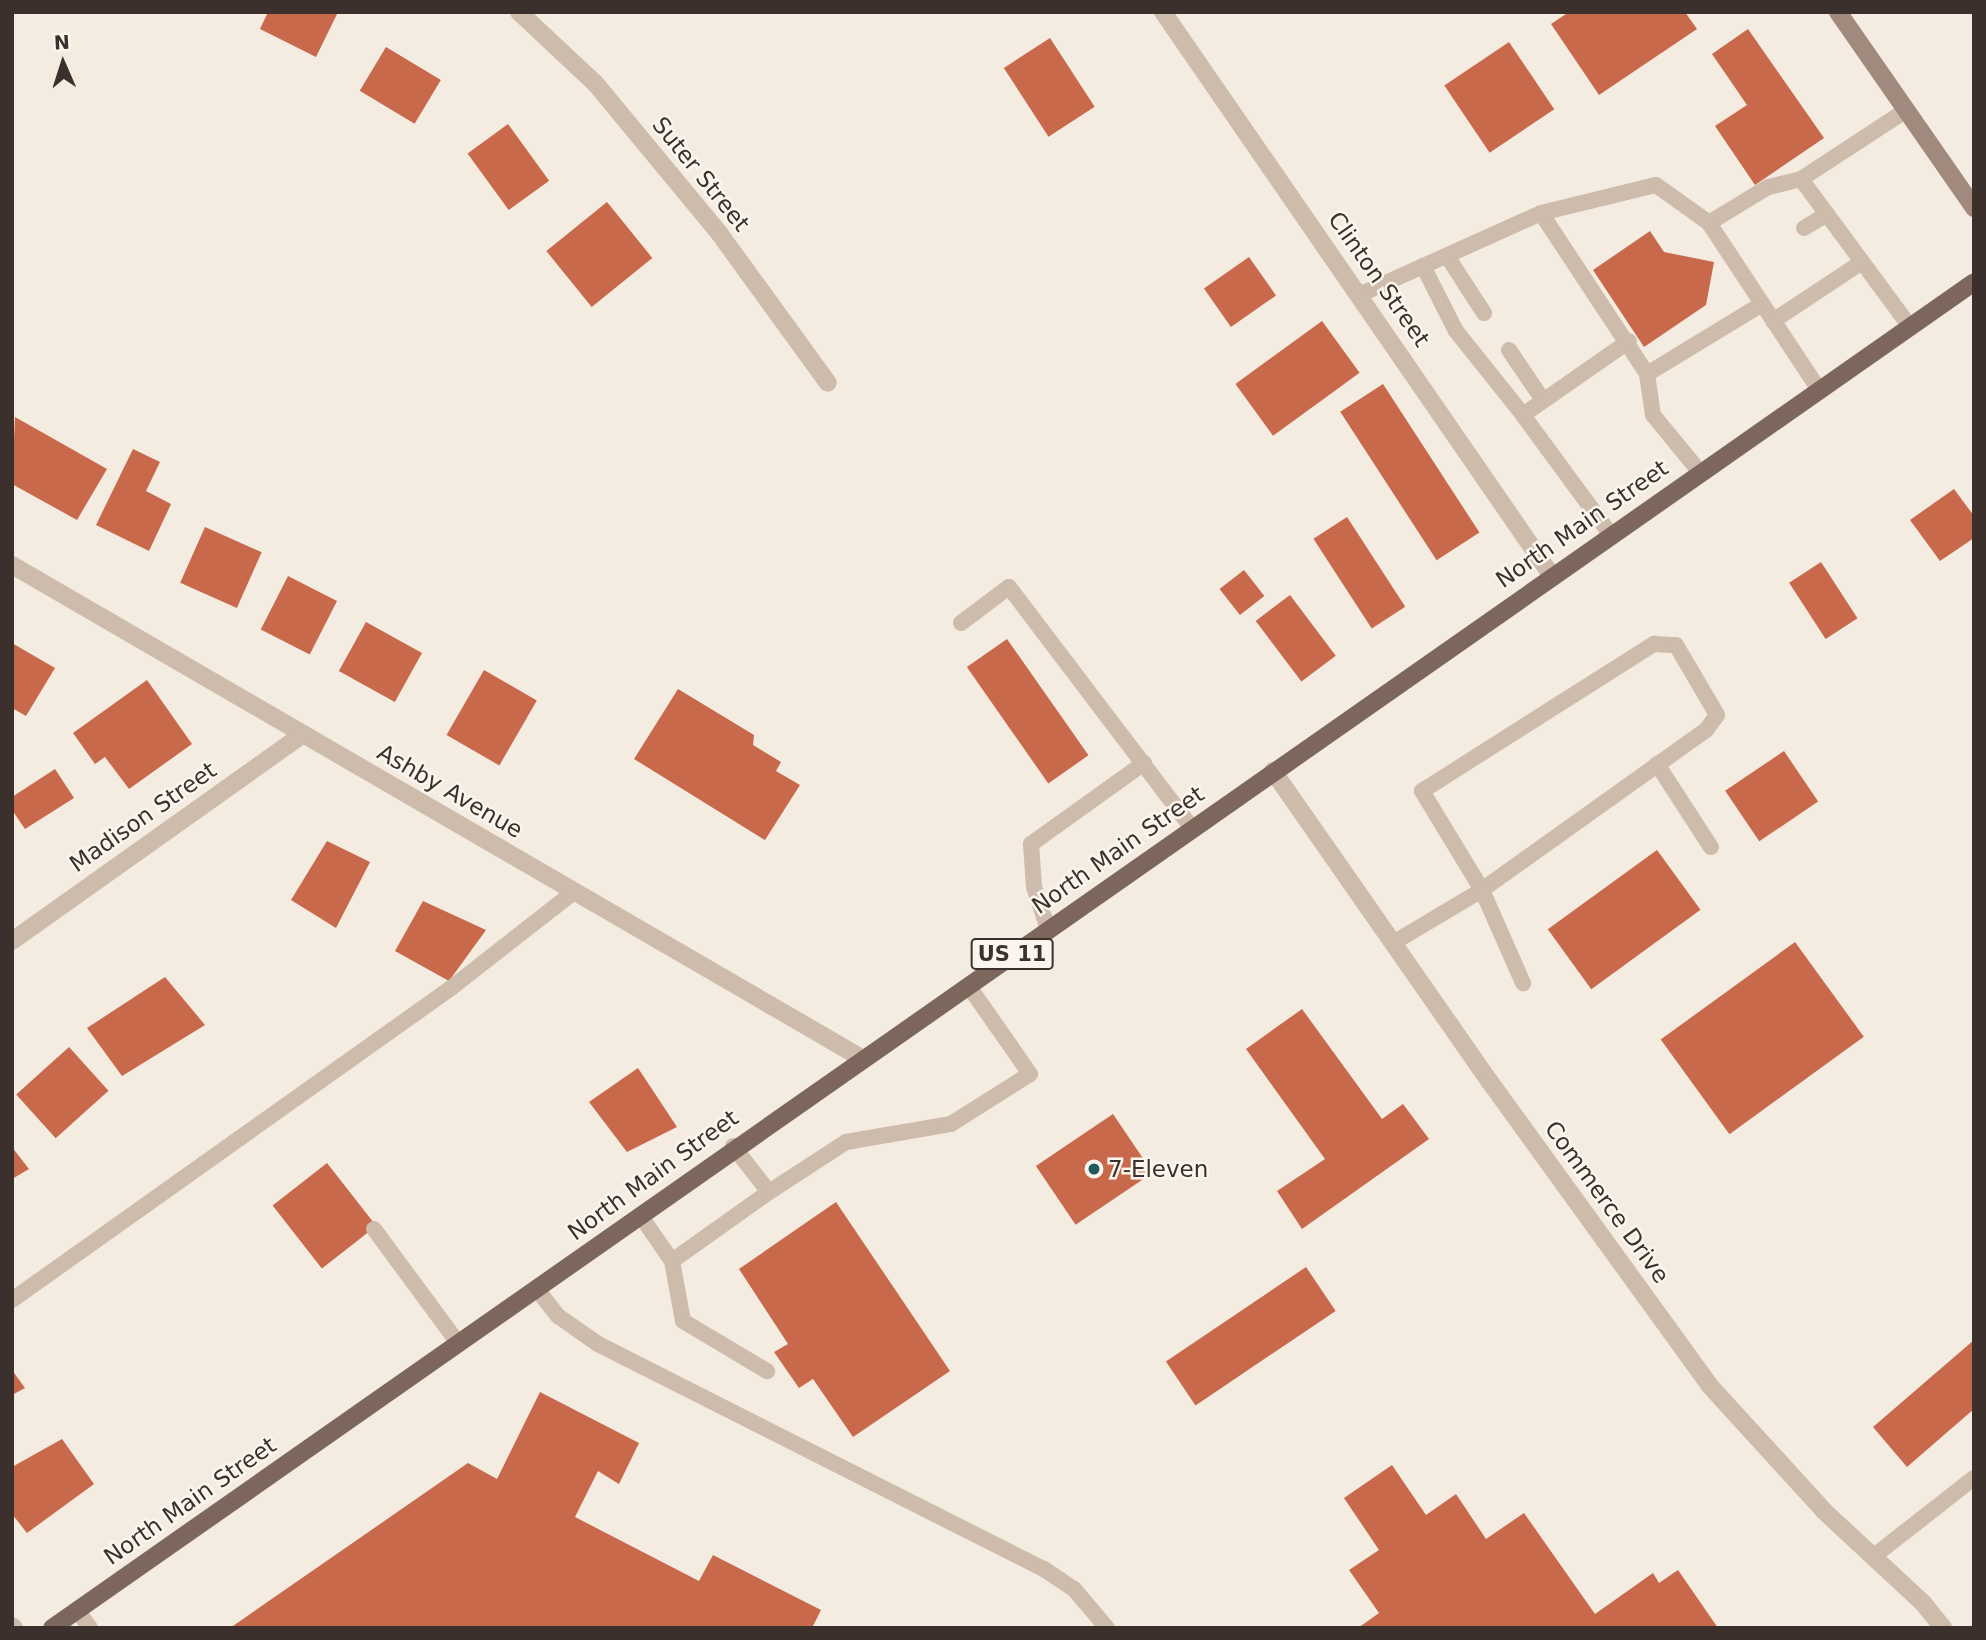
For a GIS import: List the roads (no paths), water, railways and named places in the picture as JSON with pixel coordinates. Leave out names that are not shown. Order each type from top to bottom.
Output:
[{"type":"main road","name":"North Main Street","points":[[52,1628],[537,1288],[733,1146],[863,1059],[1699,471],[1974,282]]},
{"type":"street","name":"Suter Street","points":[[519,12],[604,94],[719,233],[828,383]]},
{"type":"street","name":"Clinton Street","points":[[1163,12],[1361,294],[1552,576]]},
{"type":"street","points":[[1838,12],[1974,208]]},
{"type":"street","name":"Ashby Avenue","points":[[12,565],[863,1059]]},
{"type":"street","name":"Madison Street","points":[[12,941],[303,734]]},
{"type":"street","name":"Commerce Drive","points":[[1273,771],[1710,1385],[1808,1494],[1874,1556],[1943,1628]]},
{"type":"lane","points":[[1709,223],[1768,187],[1801,179],[1905,111]]},
{"type":"lane","points":[[1801,179],[1910,327]]},
{"type":"lane","points":[[1361,294],[1541,213],[1656,185],[1709,223],[1819,390]]},
{"type":"lane","points":[[1541,213],[1629,341],[1647,374],[1653,415],[1699,471]]},
{"type":"lane","points":[[1804,228],[1827,214]]},
{"type":"lane","points":[[1447,256],[1484,313]]},
{"type":"lane","points":[[1739,269],[1753,260]]},
{"type":"lane","points":[[1773,321],[1862,262]]},
{"type":"lane","points":[[1423,266],[1456,331],[1611,535]]},
{"type":"lane","points":[[1647,374],[1762,304]]},
{"type":"lane","points":[[1522,415],[1629,341]]},
{"type":"lane","points":[[1509,350],[1543,400]]},
{"type":"lane","points":[[961,622],[1009,587],[1192,828]]},
{"type":"lane","points":[[1393,943],[1482,890],[1706,730],[1717,715],[1676,645],[1654,644],[1422,791],[1482,890],[1522,984]]},
{"type":"lane","points":[[1048,929],[1034,887],[1031,844],[1144,763]]},
{"type":"lane","points":[[1657,764],[1711,847]]},
{"type":"lane","points":[[12,1300],[451,988],[575,891]]},
{"type":"lane","points":[[672,1261],[769,1192],[846,1142],[951,1124],[1030,1073],[968,985]]},
{"type":"lane","points":[[733,1146],[769,1192]]},
{"type":"lane","points":[[640,1215],[672,1261],[683,1321],[767,1371]]},
{"type":"lane","points":[[374,1229],[458,1343]]},
{"type":"lane","points":[[537,1288],[558,1316],[598,1344],[1044,1569],[1074,1589],[1107,1628]]},
{"type":"lane","points":[[1874,1556],[1974,1478]]},
{"type":"lane","points":[[77,1609],[90,1628]]},
{"type":"place","name":"7-Eleven","points":[[1094,1169]]}]
